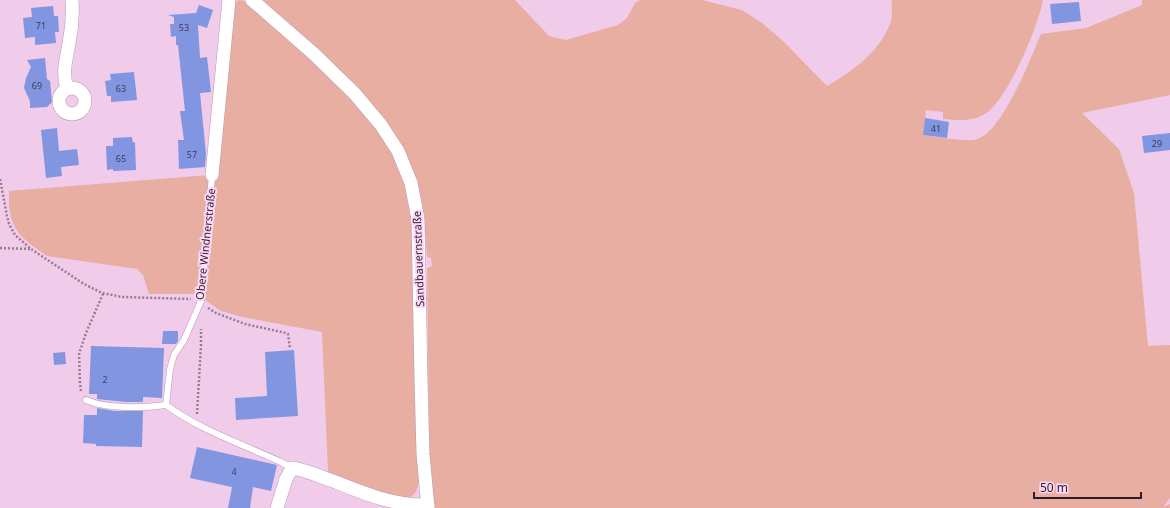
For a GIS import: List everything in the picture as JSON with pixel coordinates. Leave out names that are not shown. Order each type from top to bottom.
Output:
[{"type":"street","points":[[67,89],[64,77],[64,64],[70,42],[73,11],[72,0]]},
{"type":"street","points":[[212,175],[229,0]]},
{"type":"street","name":"Sandbauernstraße","points":[[252,0],[314,54],[355,94],[381,126],[398,151],[411,183],[418,219],[423,454],[428,506]]},
{"type":"street","points":[[277,508],[286,479],[292,468],[303,470],[361,492],[394,502],[428,506]]},
{"type":"lane","name":"Obere Windnerstraße","points":[[166,405],[170,368],[174,355],[184,340],[200,302],[212,175]]},
{"type":"lane","points":[[86,400],[93,404],[107,406],[150,407],[166,405],[200,426],[292,468]]},
{"type":"path","points":[[0,178],[9,224],[15,235],[31,250],[93,290],[103,294],[122,297],[178,298],[200,302],[216,313],[245,324],[288,334],[290,348]]},
{"type":"path","points":[[0,248],[31,250]]},
{"type":"path","points":[[86,400],[81,390],[79,354],[86,333],[103,294]]},
{"type":"path","points":[[200,324],[201,345],[197,415],[200,426]]},
{"type":"shaded area","points":[[241,0],[255,10],[320,67],[361,109],[379,132],[394,156],[406,182],[413,224],[419,482],[417,490],[411,497],[399,499],[328,472],[322,332],[242,317],[221,311],[205,300],[232,5],[236,1]]},
{"type":"shaded area","points":[[263,0],[515,0],[549,36],[566,40],[618,25],[627,18],[635,3],[640,0],[702,0],[742,10],[762,23],[783,41],[827,86],[856,67],[880,42],[891,21],[892,0],[1043,0],[1029,44],[1021,62],[1003,94],[994,106],[980,117],[964,120],[943,119],[943,112],[926,110],[923,135],[949,139],[974,140],[984,136],[1004,111],[1023,77],[1041,34],[1086,28],[1142,5],[1142,0],[1170,0],[1170,95],[1082,113],[1119,149],[1134,193],[1148,346],[1170,345],[1170,498],[1163,507],[1170,504],[1170,508],[434,508],[430,468],[427,268],[432,266],[431,258],[427,257],[422,204],[414,173],[403,148],[388,124],[369,101],[327,58]]},
{"type":"shaded area","points":[[209,175],[199,290],[196,294],[149,294],[143,275],[137,269],[47,256],[20,235],[11,218],[9,191]]},
{"type":"building","points":[[1079,2],[1081,21],[1052,24],[1050,4]]},
{"type":"building","points":[[199,5],[213,10],[207,28],[198,25],[200,58],[207,57],[211,92],[200,93],[206,154],[205,167],[179,169],[178,140],[184,140],[180,111],[185,111],[178,45],[176,45],[176,36],[171,37],[170,24],[174,24],[174,17],[168,15],[196,13]]},
{"type":"building","points":[[53,6],[54,16],[58,16],[59,32],[55,32],[56,43],[35,45],[35,37],[25,38],[23,18],[32,17],[31,8]]},
{"type":"building","points":[[45,58],[47,79],[50,81],[52,102],[47,107],[30,108],[30,101],[24,88],[26,78],[31,67],[27,60]]},
{"type":"building","points":[[134,72],[137,100],[111,102],[111,96],[107,96],[105,81],[111,80],[110,74]]},
{"type":"building","points":[[925,118],[949,122],[947,138],[923,135]]},
{"type":"building","points":[[57,128],[59,151],[77,149],[79,165],[61,167],[62,176],[46,178],[41,130]]},
{"type":"building","points":[[1170,133],[1170,150],[1144,153],[1142,136]]},
{"type":"building","points":[[132,137],[133,143],[135,142],[136,170],[107,170],[106,146],[113,146],[113,138]]},
{"type":"building","points":[[163,331],[178,331],[178,341],[176,344],[162,344]]},
{"type":"building","points":[[91,346],[164,348],[162,398],[143,397],[143,402],[126,402],[97,399],[97,394],[89,394]]},
{"type":"building","points":[[294,350],[298,416],[236,420],[235,398],[267,396],[265,352]]},
{"type":"building","points":[[65,352],[66,364],[54,365],[53,353]]},
{"type":"building","points":[[97,408],[114,411],[143,411],[142,447],[96,446],[96,444],[83,443],[84,415],[97,415]]},
{"type":"building","points":[[197,447],[277,465],[271,491],[253,487],[250,508],[228,508],[232,487],[190,478]]}]
